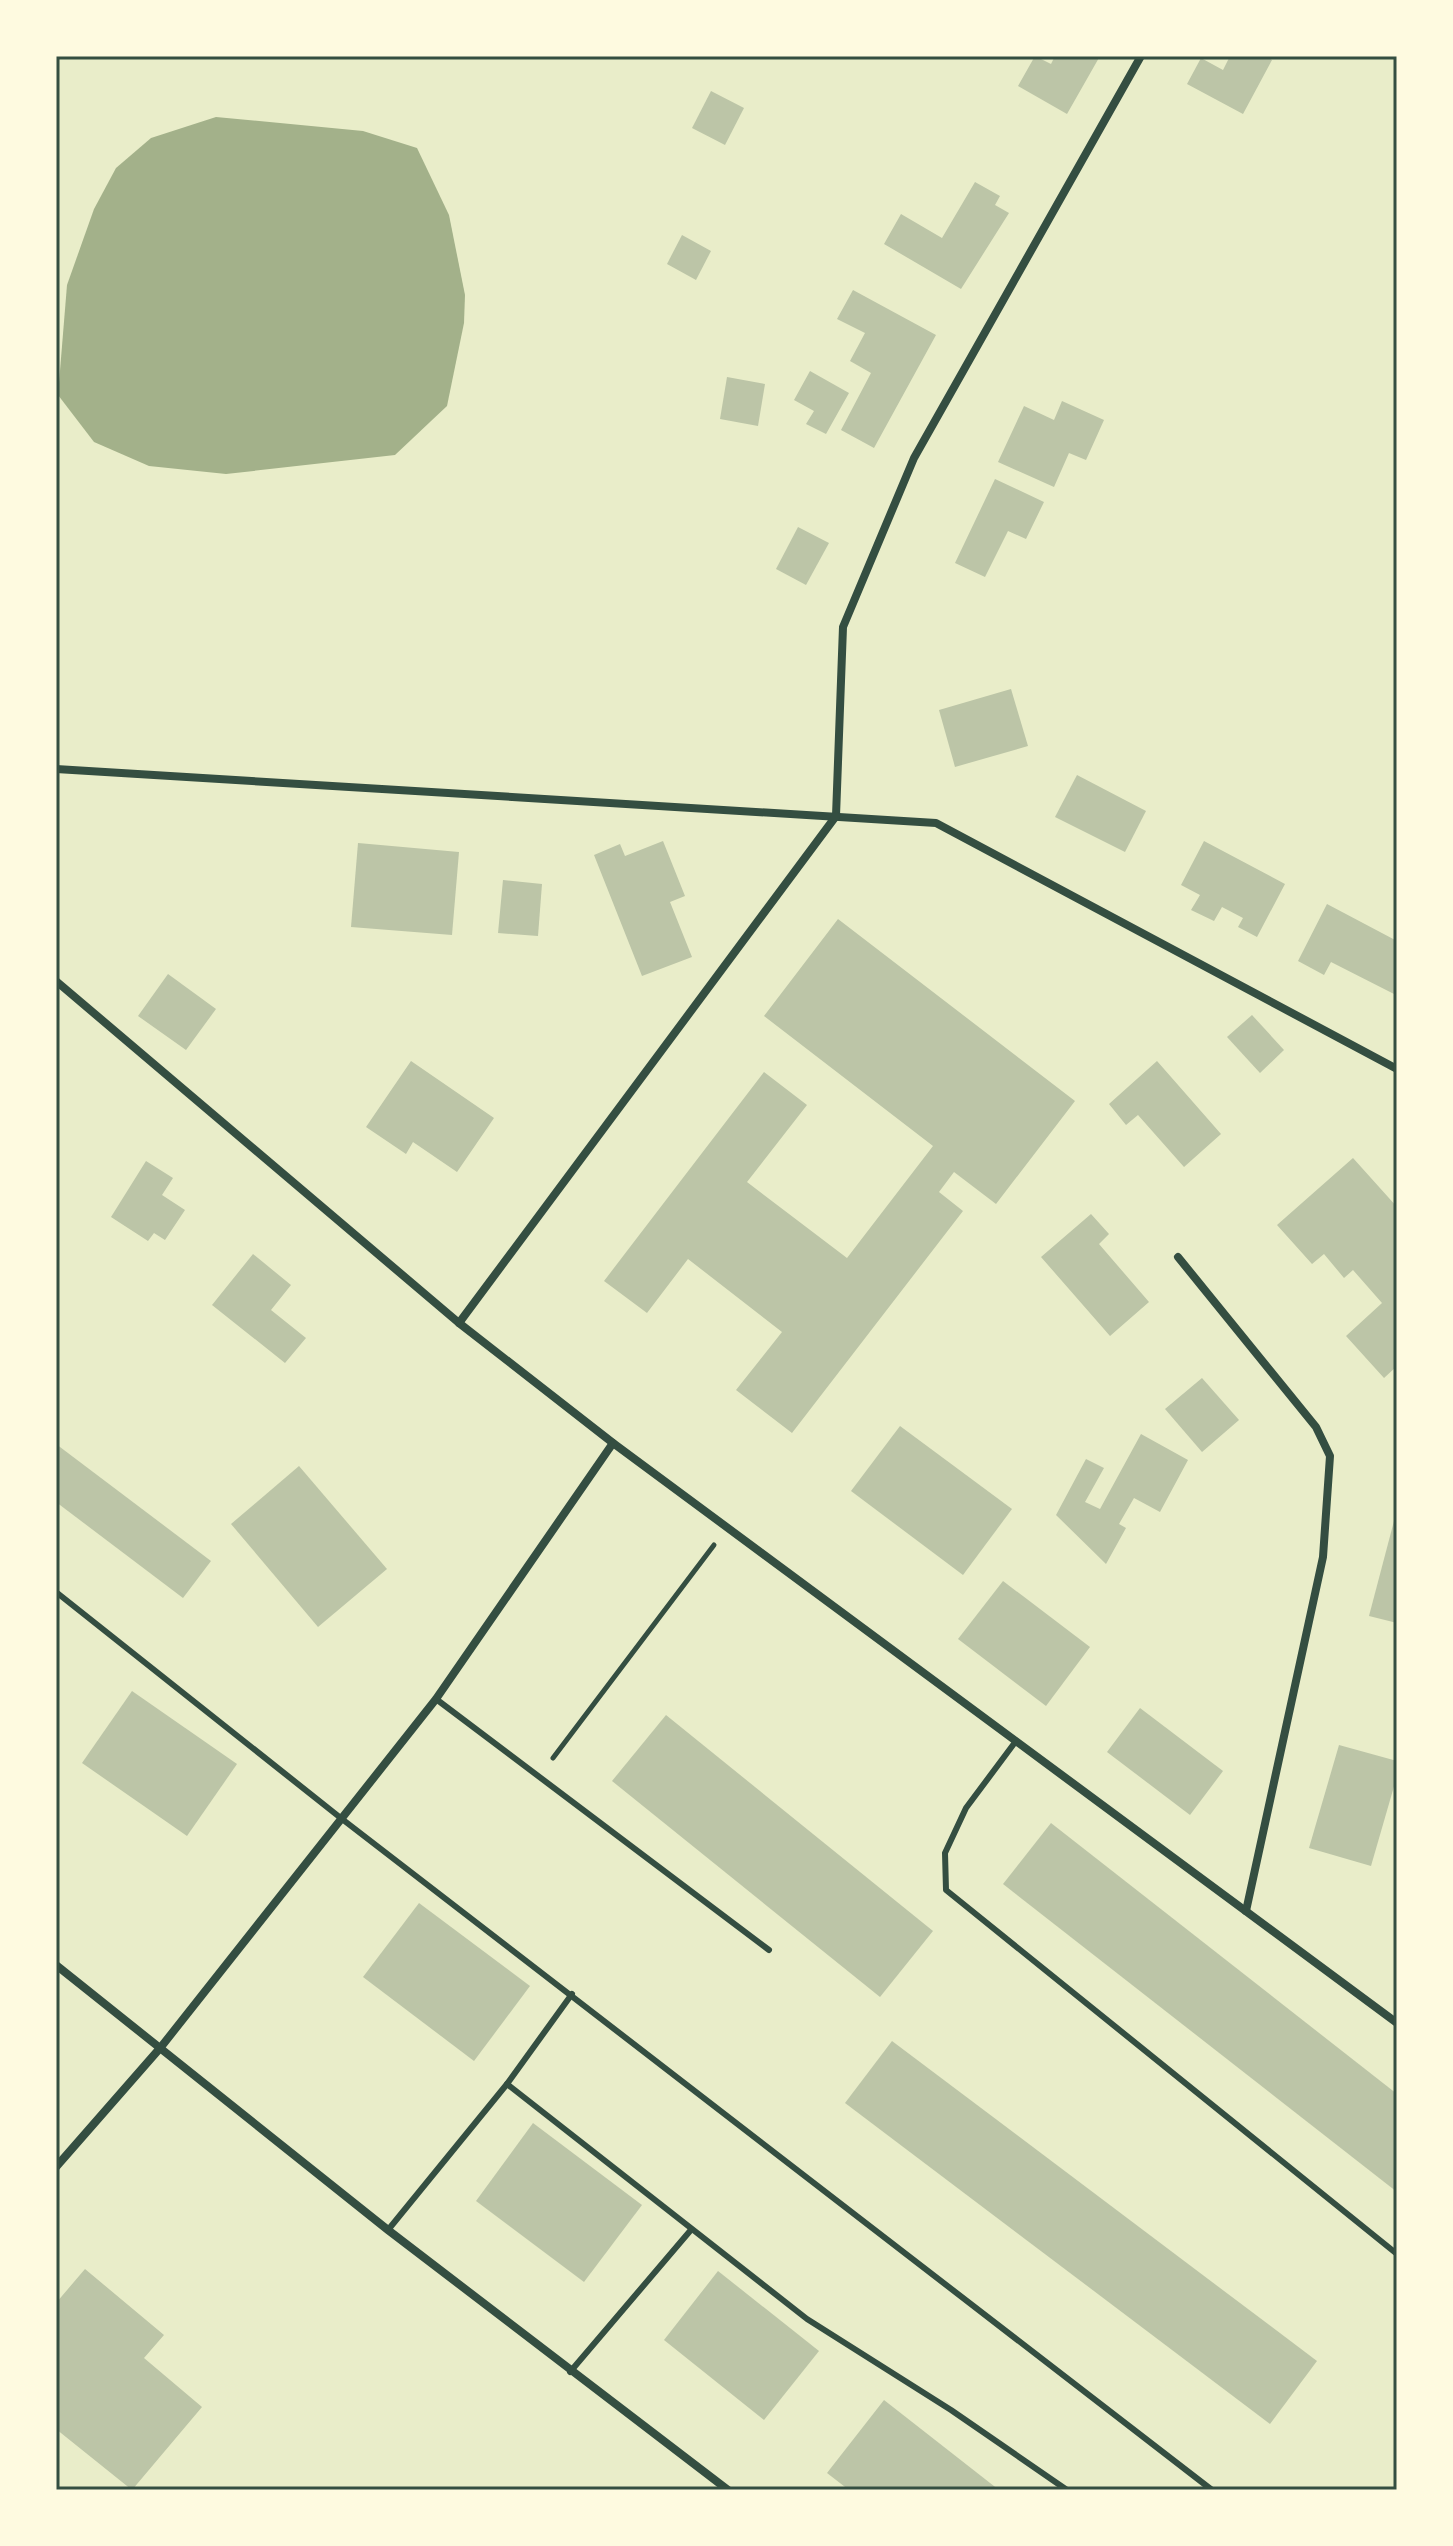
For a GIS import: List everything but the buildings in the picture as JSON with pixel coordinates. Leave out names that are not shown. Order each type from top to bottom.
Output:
[{"type":"street","points":[[459,1323],[836,816],[843,627],[914,458],[1141,56]]},
{"type":"street","points":[[56,769],[936,823],[1397,1069]]},
{"type":"street","points":[[56,981],[459,1323],[613,1443],[1397,2023]]},
{"type":"street","points":[[1178,1257],[1316,1427],[1330,1456],[1323,1557],[1246,1911]]},
{"type":"street","points":[[56,2167],[161,2047],[436,1699],[613,1443]]},
{"type":"street","points":[[56,1965],[388,2230],[728,2490]]},
{"type":"lane","points":[[56,1592],[342,1819],[1212,2490]]},
{"type":"lane","points":[[436,1699],[769,1950]]},
{"type":"lane","points":[[1016,1741],[966,1808],[945,1853],[946,1890],[1397,2254]]},
{"type":"lane","points":[[388,2230],[507,2084],[572,1994]]},
{"type":"lane","points":[[507,2084],[690,2231],[807,2319],[951,2410],[1067,2490]]},
{"type":"lane","points":[[570,2372],[690,2231]]},
{"type":"path","points":[[538,1777],[726,1528]]},
{"type":"path","points":[[1390,2490],[1397,2490]]},
{"type":"shaded area","points":[[216,117],[363,131],[417,148],[449,215],[465,295],[464,323],[447,406],[395,455],[226,474],[149,466],[94,442],[58,395],[67,285],[94,209],[116,168],[151,138]]}]
